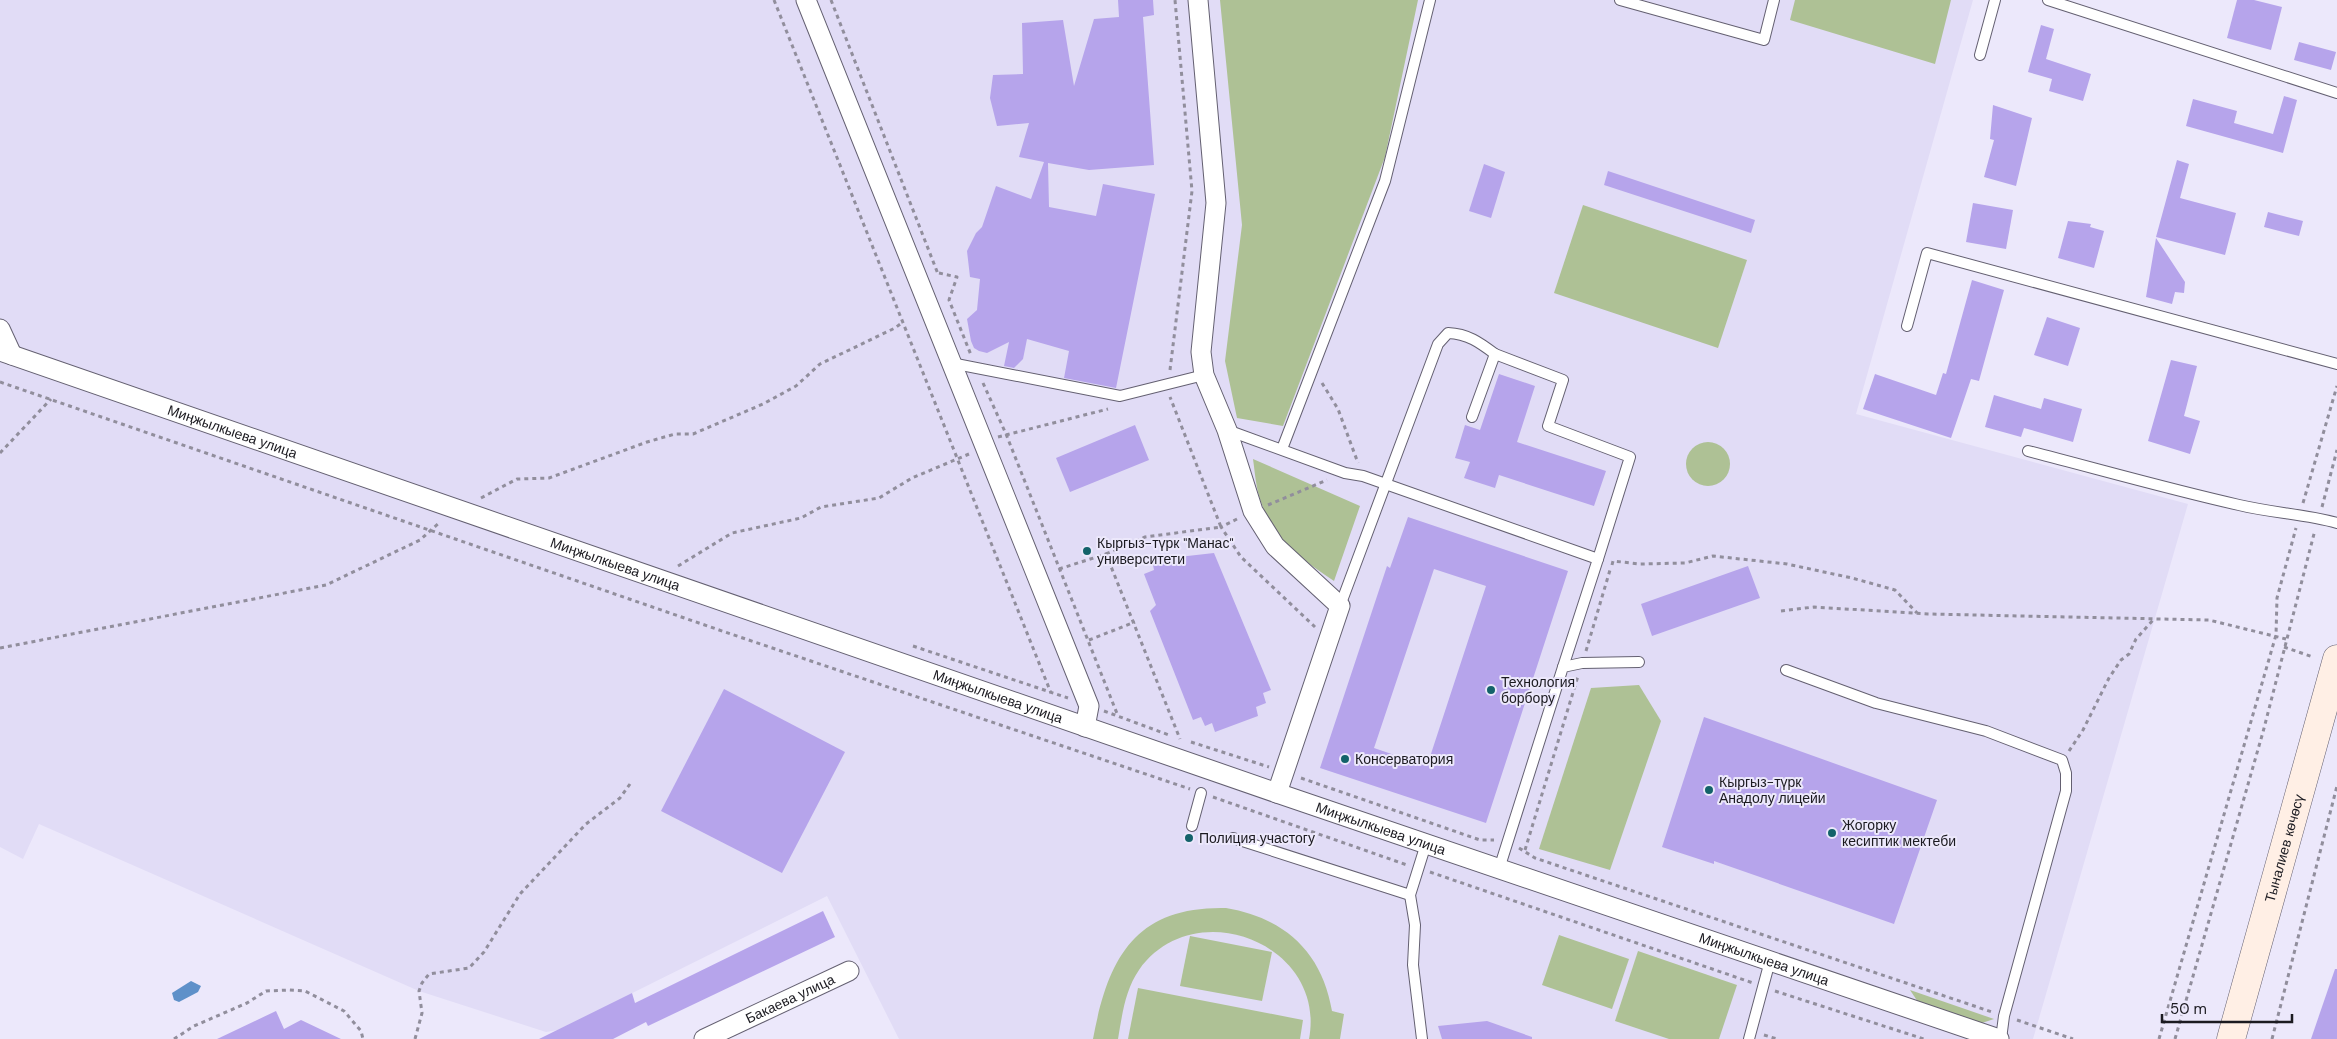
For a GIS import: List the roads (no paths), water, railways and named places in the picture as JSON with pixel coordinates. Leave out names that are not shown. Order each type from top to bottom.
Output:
[{"type":"main road","name":"Тыналиев көчөсү","points":[[2231,1039],[2333,688],[2325,658]]},
{"type":"street","points":[[1198,0],[1216,203],[1201,352],[1204,375],[1227,430],[1253,511],[1275,546],[1340,606],[1277,793]]},
{"type":"street","points":[[807,2],[982,443],[1089,706],[1084,727]]},
{"type":"street","points":[[0,328],[6,353]]},
{"type":"street","name":"Миңжылкыева улица","points":[[6,353],[1084,727],[2000,1039]]},
{"type":"street","name":"Бакаева улица","points":[[704,1039],[849,971]]},
{"type":"lane","points":[[1282,449],[1385,181],[1430,0]]},
{"type":"lane","points":[[1619,0],[1764,40],[1774,0]]},
{"type":"lane","points":[[1980,55],[1996,0]]},
{"type":"lane","points":[[2048,0],[2337,93]]},
{"type":"lane","points":[[1907,326],[1927,253],[2337,364]]},
{"type":"lane","points":[[1340,606],[1438,344],[1448,333],[1460,334],[1475,339],[1495,354],[1563,380],[1548,426],[1630,457],[1499,869]]},
{"type":"lane","points":[[1472,417],[1495,354]]},
{"type":"lane","points":[[950,363],[1120,396],[1169,388],[1204,375]]},
{"type":"lane","points":[[1227,430],[1345,473],[1363,476],[1598,559]]},
{"type":"lane","points":[[2028,450],[2202,497],[2299,516],[2319,518],[2337,523]]},
{"type":"lane","points":[[1563,667],[1582,663],[1639,662]]},
{"type":"lane","points":[[1786,670],[1876,704],[1986,730],[2062,760],[2066,773],[2066,791],[2004,1016],[2000,1039]]},
{"type":"lane","points":[[1192,826],[1201,793]]},
{"type":"lane","points":[[1233,838],[1410,895]]},
{"type":"lane","points":[[1422,1039],[1413,965],[1415,925],[1410,895],[1426,844]]},
{"type":"lane","points":[[1749,1039],[1770,961]]},
{"type":"water","points":[[191,981],[201,986],[198,992],[179,1002],[174,1000],[172,993]]},
{"type":"place","name":"Кыргыз-түрк \"Манас\" университети","points":[[1087,551]]},
{"type":"place","name":"Технология борбору","points":[[1491,690]]},
{"type":"place","name":"Консерватория","points":[[1345,759]]},
{"type":"place","name":"Кыргыз-түрк Анадолу лицейи","points":[[1709,790]]},
{"type":"place","name":"Жогорку кесиптик мектеби","points":[[1832,833]]},
{"type":"place","name":"Полиция участогу","points":[[1189,838]]}]
